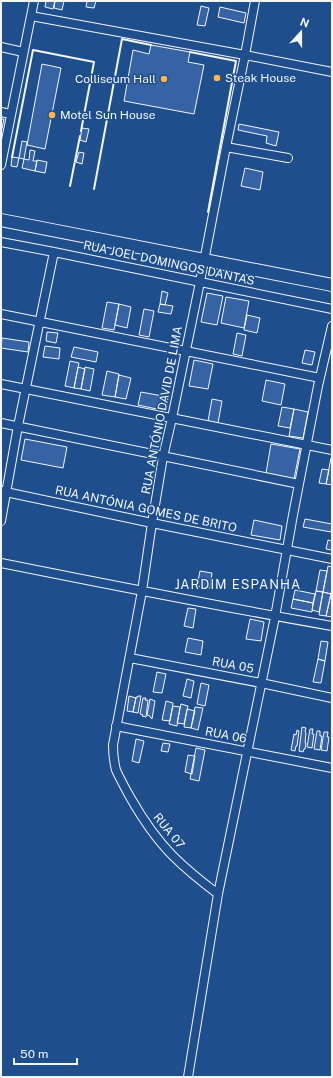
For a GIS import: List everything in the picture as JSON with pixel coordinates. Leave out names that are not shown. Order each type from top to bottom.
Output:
[{"type":"main road","points":[[1,220],[332,285]]},
{"type":"street","points":[[1,165],[34,1]]},
{"type":"street","name":"RUA ANTÓNIO DAVID DE LIMA","points":[[116,770],[113,745],[142,591],[163,457],[205,260],[255,1]]},
{"type":"street","points":[[31,16],[332,72]]},
{"type":"street","points":[[1,47],[23,52]]},
{"type":"street","points":[[1,112],[11,114]]},
{"type":"street","points":[[226,147],[288,158]]},
{"type":"street","name":"RUA JOEL DOMINGOS DANTAS","points":[[1,242],[332,309]]},
{"type":"street","points":[[1,521],[4,492],[54,252]]},
{"type":"street","points":[[1,314],[320,378]]},
{"type":"street","points":[[188,1077],[218,894],[246,751],[275,617],[306,446],[332,327]]},
{"type":"street","points":[[1,384],[332,450]]},
{"type":"street","points":[[1,423],[299,484]]},
{"type":"street","name":"RUA ANTÓNIA GOMES DE BRITO","points":[[4,492],[332,559]]},
{"type":"street","points":[[1,563],[275,617],[332,626]]},
{"type":"street","name":"RUA 05","points":[[130,658],[332,698]]},
{"type":"street","name":"RUA 06","points":[[116,726],[332,768]]},
{"type":"street","name":"RUA 07","points":[[116,770],[141,815],[159,840],[193,875],[218,894]]},
{"type":"building","points":[[46,1],[55,1],[53,9],[45,7]]},
{"type":"building","points":[[55,1],[64,1],[62,10],[54,8]]},
{"type":"building","points":[[87,1],[96,1],[94,8],[86,7]]},
{"type":"building","points":[[201,6],[209,8],[205,26],[197,25]]},
{"type":"building","points":[[220,7],[246,13],[244,23],[218,17]]},
{"type":"building","points":[[151,45],[190,52],[188,62],[204,65],[194,114],[124,101],[133,50],[149,54]]},
{"type":"building","points":[[42,64],[61,68],[45,149],[27,145]]},
{"type":"building","points":[[1,119],[4,119],[1,133]]},
{"type":"building","points":[[239,124],[279,132],[276,146],[266,143],[267,136],[238,130]]},
{"type":"building","points":[[82,128],[89,129],[86,142],[80,140]]},
{"type":"building","points":[[22,141],[27,142],[24,159],[19,158]]},
{"type":"building","points":[[30,150],[35,151],[33,161],[37,161],[35,171],[22,168],[24,159],[29,160]]},
{"type":"building","points":[[79,152],[84,153],[82,164],[76,162]]},
{"type":"building","points":[[12,157],[19,158],[17,167],[11,166]]},
{"type":"building","points":[[37,160],[47,162],[45,173],[35,171]]},
{"type":"building","points":[[245,168],[263,172],[260,190],[241,186]]},
{"type":"building","points":[[162,291],[168,293],[165,305],[160,304]]},
{"type":"building","points":[[207,293],[223,296],[217,325],[201,322]]},
{"type":"building","points":[[226,297],[249,301],[244,328],[221,323]]},
{"type":"building","points":[[107,302],[119,304],[114,330],[102,328]]},
{"type":"building","points":[[119,304],[131,307],[127,328],[115,325]]},
{"type":"building","points":[[160,304],[173,306],[171,314],[158,312]]},
{"type":"building","points":[[144,309],[154,311],[149,337],[139,335]]},
{"type":"building","points":[[247,315],[260,318],[257,333],[244,330]]},
{"type":"building","points":[[47,332],[58,333],[56,343],[46,341]]},
{"type":"building","points":[[237,333],[246,335],[242,356],[233,354]]},
{"type":"building","points":[[2,338],[29,342],[28,352],[1,348]]},
{"type":"building","points":[[45,346],[60,348],[59,359],[43,357]]},
{"type":"building","points":[[74,347],[98,352],[96,362],[71,357]]},
{"type":"building","points":[[305,350],[315,352],[312,365],[302,363]]},
{"type":"building","points":[[194,360],[213,364],[208,389],[189,386]]},
{"type":"building","points":[[70,361],[79,363],[74,388],[65,386]]},
{"type":"building","points":[[78,367],[85,369],[81,389],[74,388]]},
{"type":"building","points":[[85,367],[94,369],[90,391],[81,389]]},
{"type":"building","points":[[107,371],[119,374],[115,397],[102,395]]},
{"type":"building","points":[[119,375],[131,378],[126,399],[115,397]]},
{"type":"building","points":[[266,380],[285,384],[281,405],[262,401]]},
{"type":"building","points":[[141,392],[168,397],[166,411],[138,405]]},
{"type":"building","points":[[212,399],[222,401],[218,423],[208,421]]},
{"type":"building","points":[[282,407],[294,409],[290,428],[278,426]]},
{"type":"building","points":[[294,409],[308,412],[303,438],[289,436]]},
{"type":"building","points":[[25,439],[67,447],[63,468],[21,460]]},
{"type":"building","points":[[271,444],[300,449],[294,479],[266,473]]},
{"type":"building","points":[[331,458],[332,459],[332,485],[326,484]]},
{"type":"building","points":[[322,469],[329,470],[326,484],[319,483]]},
{"type":"building","points":[[305,519],[332,524],[331,532],[303,527]]},
{"type":"building","points":[[254,520],[282,526],[280,540],[251,535]]},
{"type":"building","points":[[328,540],[332,541],[332,550],[326,549]]},
{"type":"building","points":[[328,566],[332,567],[331,594],[323,592]]},
{"type":"building","points":[[320,570],[327,571],[323,592],[316,591]]},
{"type":"building","points":[[200,571],[212,573],[210,588],[197,586]]},
{"type":"building","points":[[295,590],[315,594],[313,603],[293,599]]},
{"type":"building","points":[[316,591],[323,592],[319,612],[312,610]]},
{"type":"building","points":[[323,592],[331,594],[326,616],[319,615]]},
{"type":"building","points":[[332,594],[332,617],[326,616]]},
{"type":"building","points":[[293,599],[313,603],[312,612],[291,608]]},
{"type":"building","points":[[188,608],[196,609],[193,628],[184,626]]},
{"type":"building","points":[[250,619],[264,622],[261,641],[246,639]]},
{"type":"building","points":[[188,638],[203,641],[201,655],[185,652]]},
{"type":"building","points":[[321,641],[328,642],[325,661],[318,659]]},
{"type":"building","points":[[318,659],[325,661],[321,683],[313,682]]},
{"type":"building","points":[[157,672],[166,674],[162,693],[153,692]]},
{"type":"building","points":[[187,679],[194,681],[191,698],[183,696]]},
{"type":"building","points":[[201,683],[209,685],[205,706],[197,704]]},
{"type":"building","points":[[129,696],[136,698],[133,712],[127,711]]},
{"type":"building","points":[[141,696],[138,713],[133,712],[136,697]]},
{"type":"building","points":[[143,698],[148,700],[146,717],[140,714]]},
{"type":"building","points":[[150,699],[155,701],[152,719],[147,715]]},
{"type":"building","points":[[166,701],[173,703],[170,721],[162,720]]},
{"type":"building","points":[[181,704],[188,706],[184,724],[177,723]]},
{"type":"building","points":[[173,706],[180,707],[177,726],[169,724]]},
{"type":"building","points":[[195,707],[203,708],[198,730],[191,728]]},
{"type":"building","points":[[187,709],[195,711],[191,728],[184,727]]},
{"type":"building","points":[[302,727],[306,728],[306,743],[303,752],[299,751]]},
{"type":"building","points":[[310,729],[313,729],[312,734],[314,734],[312,748],[307,747]]},
{"type":"building","points":[[297,730],[299,731],[295,751],[291,750],[294,734],[296,735]]},
{"type":"building","points":[[317,731],[320,731],[320,736],[322,736],[320,750],[314,749]]},
{"type":"building","points":[[324,732],[328,732],[327,737],[329,737],[327,751],[321,750]]},
{"type":"building","points":[[136,739],[144,741],[139,763],[132,761]]},
{"type":"building","points":[[163,743],[170,744],[168,752],[161,751]]},
{"type":"building","points":[[196,748],[205,750],[199,781],[190,779]]},
{"type":"building","points":[[188,755],[195,756],[192,774],[185,772]]},
{"type":"wall","points":[[94,189],[122,39],[151,45]]},
{"type":"wall","points":[[12,157],[33,50],[94,62],[81,131]]},
{"type":"wall","points":[[190,52],[236,61],[208,212]]},
{"type":"wall","points":[[70,186],[80,136]]},
{"type":"place","name":"Steak House","points":[[217,78]]},
{"type":"place","name":"Colliseum Hall","points":[[164,79]]},
{"type":"place","name":"Motel Sun House","points":[[52,115]]},
{"type":"district","name":"JARDIM ESPANHA","points":[[238,584]]}]
